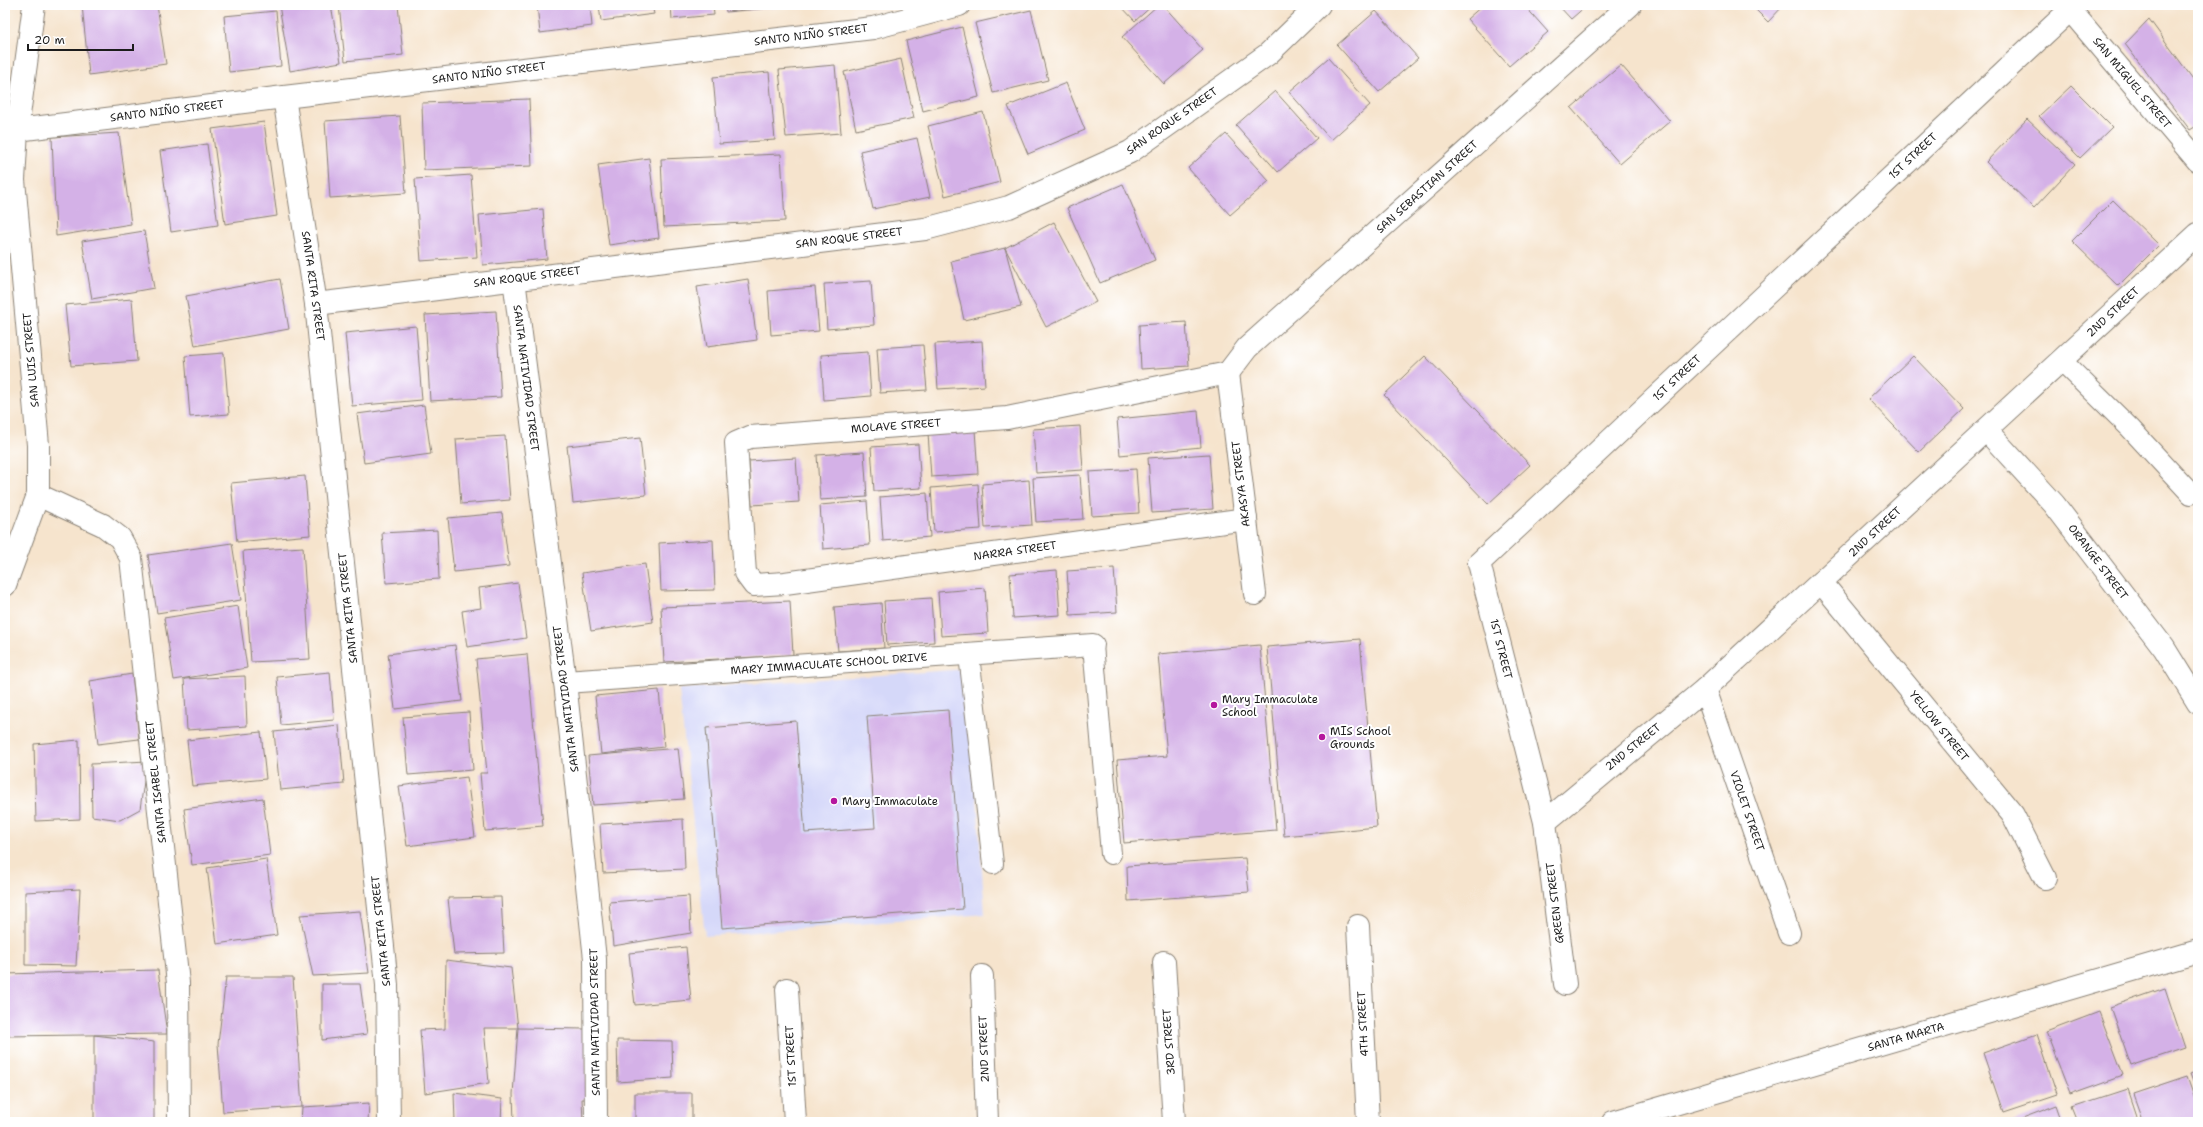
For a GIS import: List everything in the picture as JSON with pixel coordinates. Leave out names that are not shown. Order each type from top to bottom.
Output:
[{"type":"street","name":"SAN LUIS STREET","points":[[5,584],[38,495],[38,446],[14,180],[17,130],[34,5]]},
{"type":"street","name":"SANTO NIÑO STREET","points":[[17,130],[873,28],[959,5]]},
{"type":"street","name":"SAN ROQUE STREET","points":[[316,304],[925,229],[1010,207],[1130,152],[1268,54],[1319,5]]},
{"type":"street","name":"SAN SEBASTIAN STREET","points":[[1228,373],[1247,348],[1630,5]]},
{"type":"street","name":"SAN MIGUEL STREET","points":[[2068,7],[2198,161]]},
{"type":"street","name":"1ST STREET","points":[[1546,822],[1479,563],[2068,7]]},
{"type":"street","name":"SANTA RITA STREET","points":[[284,97],[316,304],[387,985],[389,1122]]},
{"type":"street","name":"2ND STREET","points":[[1546,822],[1705,688],[2198,234]]},
{"type":"street","name":"SANTA NATIVIDAD STREET","points":[[514,279],[565,682],[595,960],[596,1122]]},
{"type":"street","name":"AKASYA STREET","points":[[1228,373],[1255,594]]},
{"type":"street","name":"MOLAVE STREET","points":[[785,583],[754,585],[745,573],[736,443],[750,437],[1007,418],[1228,373]]},
{"type":"street","name":"ORANGE STREET","points":[[1986,430],[2054,504],[2164,648],[2198,703]]},
{"type":"street","name":"SANTA ISABEL STREET","points":[[38,495],[103,524],[120,538],[131,558],[178,983],[179,1122]]},
{"type":"street","name":"NARRA STREET","points":[[785,583],[1246,519]]},
{"type":"street","name":"YELLOW STREET","points":[[1821,582],[2013,815],[2045,878]]},
{"type":"street","name":"MARY IMMACULATE SCHOOL DRIVE","points":[[565,682],[1093,646]]},
{"type":"street","name":"VIOLET STREET","points":[[1705,688],[1788,933]]},
{"type":"street","name":"GREEN STREET","points":[[1546,822],[1565,984]]},
{"type":"street","name":"4TH STREET","points":[[1358,926],[1368,1122]]},
{"type":"street","name":"SANTA MARTA","points":[[1613,1122],[2198,951]]},
{"type":"street","name":"3RD STREET","points":[[1164,962],[1174,1122]]},
{"type":"street","name":"2ND STREET","points":[[982,976],[987,1122]]},
{"type":"street","name":"1ST STREET","points":[[787,989],[795,1122]]},
{"type":"lane","points":[[2061,360],[2130,428],[2191,494]]},
{"type":"lane","points":[[1093,646],[1111,854]]},
{"type":"lane","points":[[969,655],[993,864]]},
{"type":"shaded area","name":"Mary Immaculate","points":[[968,669],[985,914],[705,936],[679,689]]},
{"type":"building","points":[[82,5],[157,5],[166,64],[89,75]]},
{"type":"building","points":[[279,5],[331,5],[341,62],[290,71]]},
{"type":"building","points":[[339,5],[398,5],[403,55],[345,61]]},
{"type":"building","points":[[537,5],[590,5],[592,26],[540,33]]},
{"type":"building","points":[[599,5],[652,5],[654,14],[601,21]]},
{"type":"building","points":[[671,5],[713,5],[714,15],[672,19]]},
{"type":"building","points":[[725,5],[781,5],[781,7],[726,12]]},
{"type":"building","points":[[1120,5],[1153,5],[1135,21]]},
{"type":"building","points":[[1158,5],[1163,5],[1203,50],[1164,84],[1122,37]]},
{"type":"building","points":[[1483,5],[1524,5],[1548,32],[1509,66],[1467,19]]},
{"type":"building","points":[[1558,5],[1587,5],[1571,19]]},
{"type":"building","points":[[1751,5],[1784,5],[1768,22]]},
{"type":"building","points":[[1031,10],[1048,80],[993,93],[975,23]]},
{"type":"building","points":[[276,11],[281,66],[229,72],[224,16]]},
{"type":"building","points":[[1376,11],[1418,58],[1379,92],[1337,45]]},
{"type":"building","points":[[2149,19],[2198,86],[2198,125],[2190,130],[2125,44]]},
{"type":"building","points":[[962,27],[979,97],[923,111],[906,41]]},
{"type":"building","points":[[1328,58],[1370,105],[1331,140],[1289,92]]},
{"type":"building","points":[[901,59],[914,118],[856,130],[844,72]]},
{"type":"building","points":[[835,65],[841,133],[786,137],[779,70]]},
{"type":"building","points":[[1621,65],[1670,121],[1620,164],[1571,108]]},
{"type":"building","points":[[769,72],[775,140],[719,144],[713,77]]},
{"type":"building","points":[[1066,83],[1085,130],[1028,154],[1008,106]]},
{"type":"building","points":[[2071,86],[2112,127],[2080,158],[2039,116]]},
{"type":"building","points":[[1275,91],[1317,138],[1278,172],[1236,125]]},
{"type":"building","points":[[529,99],[532,166],[424,170],[422,103]]},
{"type":"building","points":[[983,112],[1000,182],[945,196],[928,126]]},
{"type":"building","points":[[400,116],[406,193],[330,198],[325,121]]},
{"type":"building","points":[[2027,119],[2075,164],[2034,208],[1986,162]]},
{"type":"building","points":[[264,122],[277,216],[225,224],[212,129]]},
{"type":"building","points":[[119,133],[131,224],[56,236],[52,137]]},
{"type":"building","points":[[1226,134],[1269,181],[1230,215],[1188,168]]},
{"type":"building","points":[[917,138],[930,197],[873,209],[860,151]]},
{"type":"building","points":[[207,144],[218,225],[171,232],[160,151]]},
{"type":"building","points":[[781,154],[785,221],[664,227],[661,159]]},
{"type":"building","points":[[649,158],[659,238],[609,245],[598,165]]},
{"type":"building","points":[[471,175],[477,257],[421,261],[415,179]]},
{"type":"building","points":[[1123,184],[1155,260],[1100,283],[1067,208]]},
{"type":"building","points":[[2113,200],[2159,245],[2118,286],[2072,241]]},
{"type":"building","points":[[543,209],[547,259],[483,265],[479,215]]},
{"type":"building","points":[[1054,222],[1096,302],[1046,327],[1005,248]]},
{"type":"building","points":[[144,231],[154,288],[92,299],[82,241]]},
{"type":"building","points":[[1005,248],[1021,307],[964,320],[951,261]]},
{"type":"building","points":[[280,279],[289,329],[195,346],[186,296]]},
{"type":"building","points":[[748,279],[757,340],[707,347],[697,287]]},
{"type":"building","points":[[871,281],[874,325],[827,329],[824,284]]},
{"type":"building","points":[[815,287],[819,331],[771,335],[768,291]]},
{"type":"building","points":[[132,299],[137,361],[71,366],[65,305]]},
{"type":"building","points":[[496,311],[501,397],[430,401],[425,315]]},
{"type":"building","points":[[1186,322],[1189,366],[1141,369],[1139,325]]},
{"type":"building","points":[[416,326],[422,400],[352,406],[345,333]]},
{"type":"building","points":[[982,341],[985,386],[938,389],[935,344]]},
{"type":"building","points":[[923,345],[927,390],[880,393],[877,348]]},
{"type":"building","points":[[868,352],[871,396],[824,400],[821,355]]},
{"type":"building","points":[[224,353],[229,414],[190,417],[185,356]]},
{"type":"building","points":[[1425,356],[1530,465],[1488,504],[1384,395]]},
{"type":"building","points":[[1913,356],[1964,409],[1919,452],[1868,399]]},
{"type":"building","points":[[424,405],[431,454],[364,463],[357,414]]},
{"type":"building","points":[[1198,411],[1201,447],[1120,455],[1117,419]]},
{"type":"building","points":[[1080,426],[1083,470],[1036,473],[1033,429]]},
{"type":"building","points":[[975,430],[978,474],[931,477],[928,433]]},
{"type":"building","points":[[505,436],[510,500],[461,504],[456,439]]},
{"type":"building","points":[[640,438],[646,495],[573,503],[567,446]]},
{"type":"building","points":[[918,444],[921,488],[874,491],[871,447]]},
{"type":"building","points":[[864,452],[867,497],[820,500],[817,455]]},
{"type":"building","points":[[1209,454],[1213,509],[1152,513],[1148,458]]},
{"type":"building","points":[[796,458],[799,502],[752,505],[749,461]]},
{"type":"building","points":[[1136,469],[1139,513],[1092,516],[1089,472]]},
{"type":"building","points":[[1080,475],[1083,519],[1036,522],[1033,478]]},
{"type":"building","points":[[305,476],[310,535],[237,542],[231,483]]},
{"type":"building","points":[[1029,480],[1032,525],[985,528],[982,484]]},
{"type":"building","points":[[978,484],[981,529],[934,532],[931,488]]},
{"type":"building","points":[[927,493],[930,537],[883,541],[880,497]]},
{"type":"building","points":[[867,501],[870,545],[823,549],[820,505]]},
{"type":"building","points":[[502,513],[509,566],[454,572],[448,518]]},
{"type":"building","points":[[437,530],[439,579],[386,583],[382,533]]},
{"type":"building","points":[[713,540],[715,590],[661,591],[659,543]]},
{"type":"building","points":[[232,543],[241,600],[157,613],[148,555]]},
{"type":"building","points":[[303,547],[310,659],[251,662],[243,551]]},
{"type":"building","points":[[645,564],[653,622],[591,631],[582,573]]},
{"type":"building","points":[[1114,568],[1117,612],[1070,615],[1067,571]]},
{"type":"building","points":[[1057,570],[1060,615],[1013,618],[1010,574]]},
{"type":"building","points":[[518,583],[526,638],[467,647],[462,611],[481,608],[479,588]]},
{"type":"building","points":[[985,588],[988,633],[941,636],[938,592]]},
{"type":"building","points":[[931,598],[934,642],[887,645],[884,601]]},
{"type":"building","points":[[790,601],[793,655],[664,662],[661,607]]},
{"type":"building","points":[[881,603],[884,648],[838,651],[834,607]]},
{"type":"building","points":[[238,606],[247,668],[174,680],[164,618]]},
{"type":"building","name":"MIS School Grounds","points":[[1360,639],[1377,827],[1284,836],[1267,647]]},
{"type":"building","points":[[455,645],[462,701],[395,709],[388,654]]},
{"type":"building","name":"Mary Immaculate School","points":[[1260,645],[1276,830],[1124,843],[1117,760],[1167,756],[1158,654]]},
{"type":"building","points":[[527,654],[543,826],[485,831],[480,773],[487,773],[476,659]]},
{"type":"building","points":[[330,672],[334,720],[281,725],[277,677]]},
{"type":"building","points":[[132,674],[139,739],[98,744],[90,681]]},
{"type":"building","points":[[245,676],[247,726],[187,730],[184,679]]},
{"type":"building","points":[[659,690],[664,747],[601,754],[595,696]]},
{"type":"building","points":[[948,710],[963,909],[722,928],[706,728],[796,721],[805,833],[875,828],[867,716]]},
{"type":"building","points":[[469,712],[473,770],[408,775],[403,717]]},
{"type":"building","points":[[339,725],[344,784],[280,790],[274,732]]},
{"type":"building","points":[[261,732],[266,779],[192,786],[187,740]]},
{"type":"building","points":[[79,740],[80,819],[36,821],[34,744]]},
{"type":"building","points":[[678,748],[684,799],[593,805],[588,756]]},
{"type":"building","points":[[147,761],[140,809],[120,820],[92,816],[91,764]]},
{"type":"building","points":[[467,777],[475,837],[407,846],[399,786]]},
{"type":"building","points":[[263,798],[270,855],[192,865],[184,809]]},
{"type":"building","points":[[683,819],[685,869],[603,873],[600,824]]},
{"type":"building","points":[[1245,858],[1249,892],[1128,901],[1127,866]]},
{"type":"building","points":[[266,859],[277,935],[217,944],[207,868]]},
{"type":"building","points":[[80,889],[76,966],[25,965],[25,892]]},
{"type":"building","points":[[689,896],[691,933],[613,946],[609,902]]},
{"type":"building","points":[[501,897],[504,953],[454,954],[448,898]]},
{"type":"building","points":[[360,911],[369,973],[313,976],[300,915]]},
{"type":"building","points":[[686,947],[691,1000],[635,1005],[629,953]]},
{"type":"building","points":[[446,960],[511,968],[518,1028],[484,1028],[489,1083],[425,1093],[420,1030],[445,1029]]},
{"type":"building","points":[[158,970],[167,1034],[5,1036],[5,974]]},
{"type":"building","points":[[226,977],[293,977],[302,1107],[223,1112],[218,1044]]},
{"type":"building","points":[[322,984],[360,984],[367,1034],[322,1040]]},
{"type":"building","points":[[2165,988],[2185,1048],[2131,1066],[2110,1007]]},
{"type":"building","points":[[2099,1012],[2123,1075],[2070,1094],[2046,1032]]},
{"type":"building","points":[[518,1028],[586,1029],[587,1099],[582,1099],[583,1122],[514,1122],[513,1094]]},
{"type":"building","points":[[2037,1034],[2057,1094],[2003,1112],[1983,1053]]},
{"type":"building","points":[[94,1035],[154,1042],[154,1122],[94,1122]]},
{"type":"building","points":[[617,1040],[672,1041],[673,1078],[618,1082]]},
{"type":"building","points":[[2198,1070],[2198,1091],[2191,1073]]},
{"type":"building","points":[[2187,1076],[2198,1107],[2198,1122],[2143,1122],[2133,1094]]},
{"type":"building","points":[[2127,1089],[2138,1122],[2078,1122],[2072,1107]]},
{"type":"building","points":[[454,1093],[502,1099],[501,1122],[455,1122]]},
{"type":"building","points":[[635,1093],[692,1093],[692,1122],[635,1122]]},
{"type":"building","points":[[369,1103],[368,1122],[301,1122],[302,1107]]},
{"type":"building","points":[[2057,1105],[2063,1122],[2012,1122]]},
{"type":"place","name":"Mary Immaculate School","points":[[1214,705]]},
{"type":"place","name":"MIS School Grounds","points":[[1322,737]]},
{"type":"place","name":"Mary Immaculate","points":[[834,801]]}]
